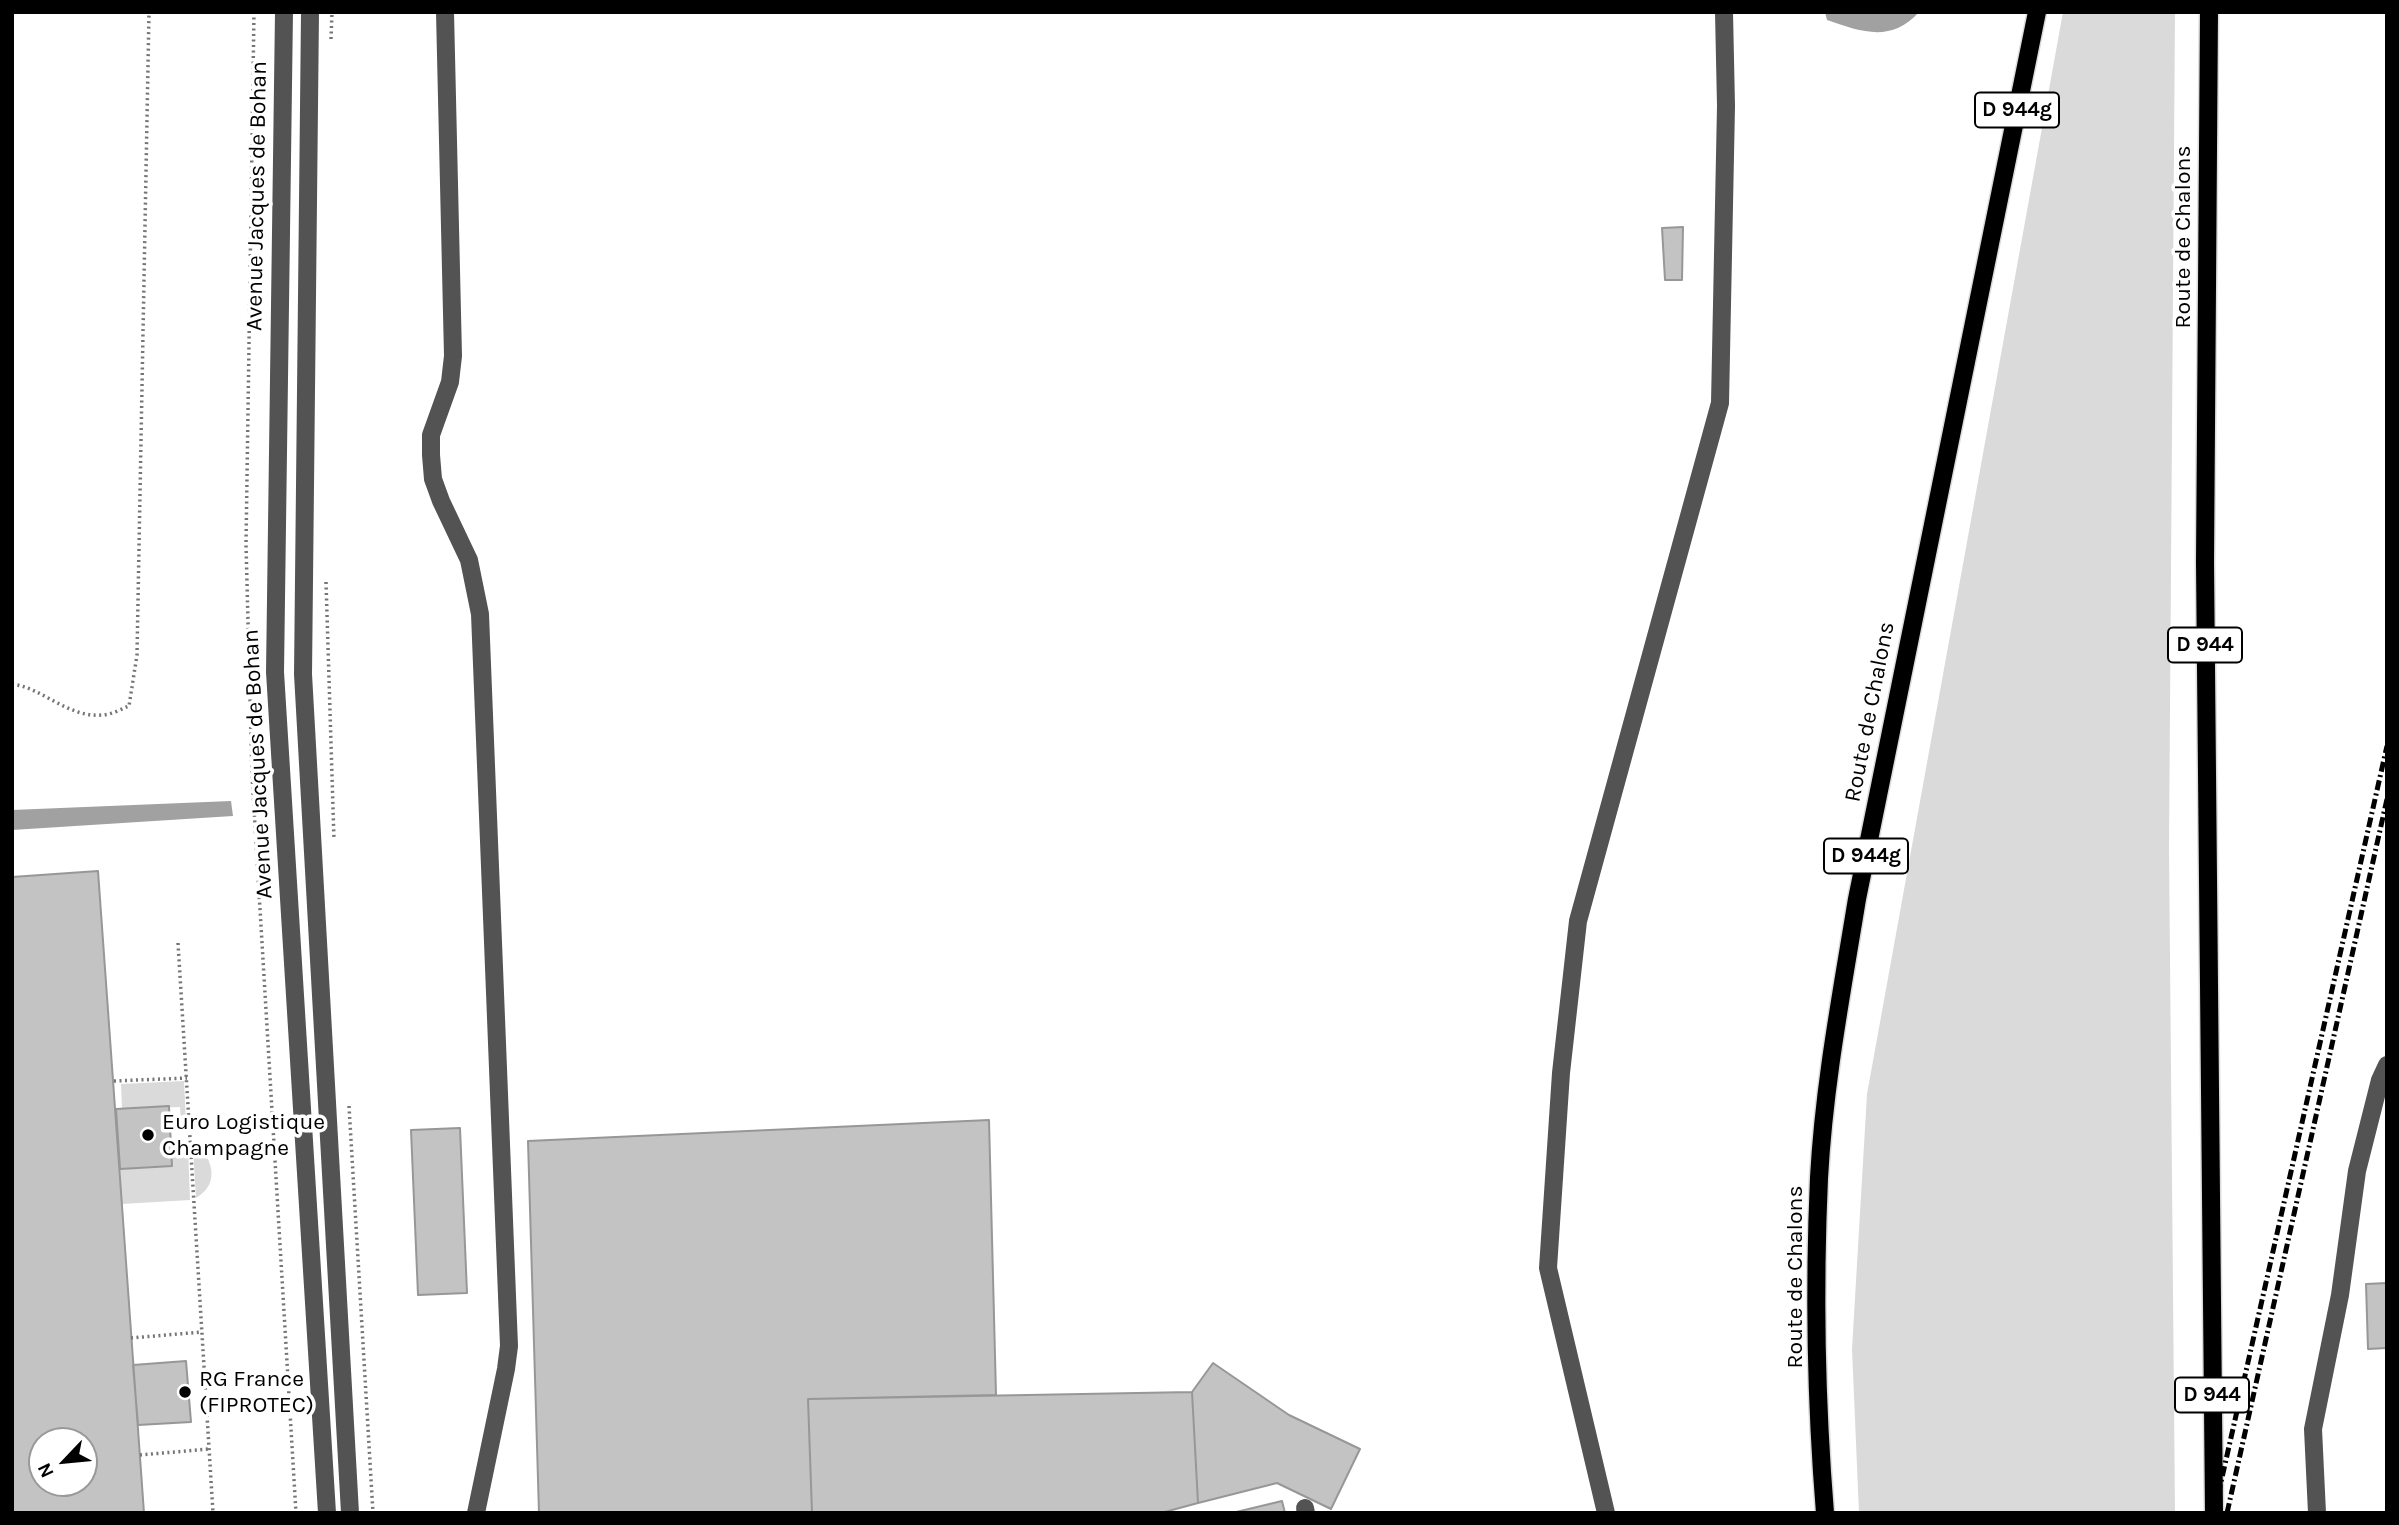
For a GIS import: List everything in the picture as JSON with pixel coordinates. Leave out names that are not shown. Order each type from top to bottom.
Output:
[{"type":"main road","name":"Route de Chalons","points":[[1825,1513],[1820,1444],[1819,1177],[1833,1042],[1857,899],[2037,12]]},
{"type":"main road","name":"Route de Chalons","points":[[2209,12],[2205,576],[2214,1513]]},
{"type":"street","name":"Avenue Jacques de Bohan","points":[[284,12],[275,672],[327,1513]]},
{"type":"street","points":[[310,12],[303,674],[350,1513]]},
{"type":"street","points":[[445,12],[453,356],[450,383],[432,435],[431,455],[433,479],[469,560],[480,614],[509,1346],[476,1513]]},
{"type":"street","points":[[1606,1513],[1548,1268],[1561,1073],[1578,921],[1720,403],[1726,106],[1724,12]]},
{"type":"street","points":[[2318,1513],[2313,1429],[2340,1295],[2357,1171],[2380,1080],[2387,1065]]},
{"type":"path","points":[[12,684],[24,686],[57,705],[81,712],[103,715],[129,706],[137,655],[149,12]]},
{"type":"path","points":[[331,40],[332,12]]},
{"type":"path","points":[[325,570],[334,843]]},
{"type":"path","points":[[178,943],[213,1513]]},
{"type":"path","points":[[114,1081],[187,1077]]},
{"type":"path","points":[[349,1105],[373,1513]]},
{"type":"path","points":[[131,1338],[202,1332]]},
{"type":"path","points":[[140,1455],[209,1449]]},
{"type":"shaded area","points":[[1825,12],[1919,12],[1898,28],[1876,32],[1827,20]]},
{"type":"shaded area","points":[[2063,12],[2175,12],[2169,847],[2175,1513],[1859,1513],[1852,1349],[1867,1094]]},
{"type":"shaded area","points":[[231,801],[233,816],[12,830],[12,810]]},
{"type":"shaded area","points":[[184,1081],[186,1123],[181,1123],[180,1107],[122,1109],[121,1084]]},
{"type":"shaded area","points":[[171,1147],[188,1148],[190,1200],[122,1204],[120,1169],[172,1166]]},
{"type":"shaded area","points":[[193,1149],[207,1157],[212,1174],[206,1190],[196,1198]]},
{"type":"building","points":[[1683,227],[1682,280],[1665,280],[1662,228]]},
{"type":"building","points":[[98,871],[144,1513],[12,1513],[12,877]]},
{"type":"building","points":[[169,1106],[172,1166],[120,1169],[116,1109]]},
{"type":"building","points":[[989,1120],[996,1395],[808,1399],[812,1513],[539,1513],[528,1141]]},
{"type":"building","points":[[460,1128],[467,1293],[418,1295],[411,1130]]},
{"type":"building","points":[[2387,1283],[2387,1348],[2368,1349],[2366,1284]]},
{"type":"building","points":[[186,1361],[191,1422],[138,1425],[133,1365]]},
{"type":"building","points":[[1213,1363],[1289,1415],[1360,1449],[1331,1509],[1277,1483],[1198,1503],[1192,1392]]},
{"type":"building","points":[[1192,1392],[1198,1503],[1161,1513],[812,1513],[808,1399]]},
{"type":"building","points":[[1282,1501],[1285,1513],[1232,1513]]},
{"type":"railway","points":[[2214,1513],[2387,746]]},
{"type":"railway","points":[[2227,1513],[2387,799]]},
{"type":"place","name":"Euro Logistique Champagne","points":[[148,1135]]},
{"type":"place","name":"RG France (FIPROTEC)","points":[[185,1392]]}]
